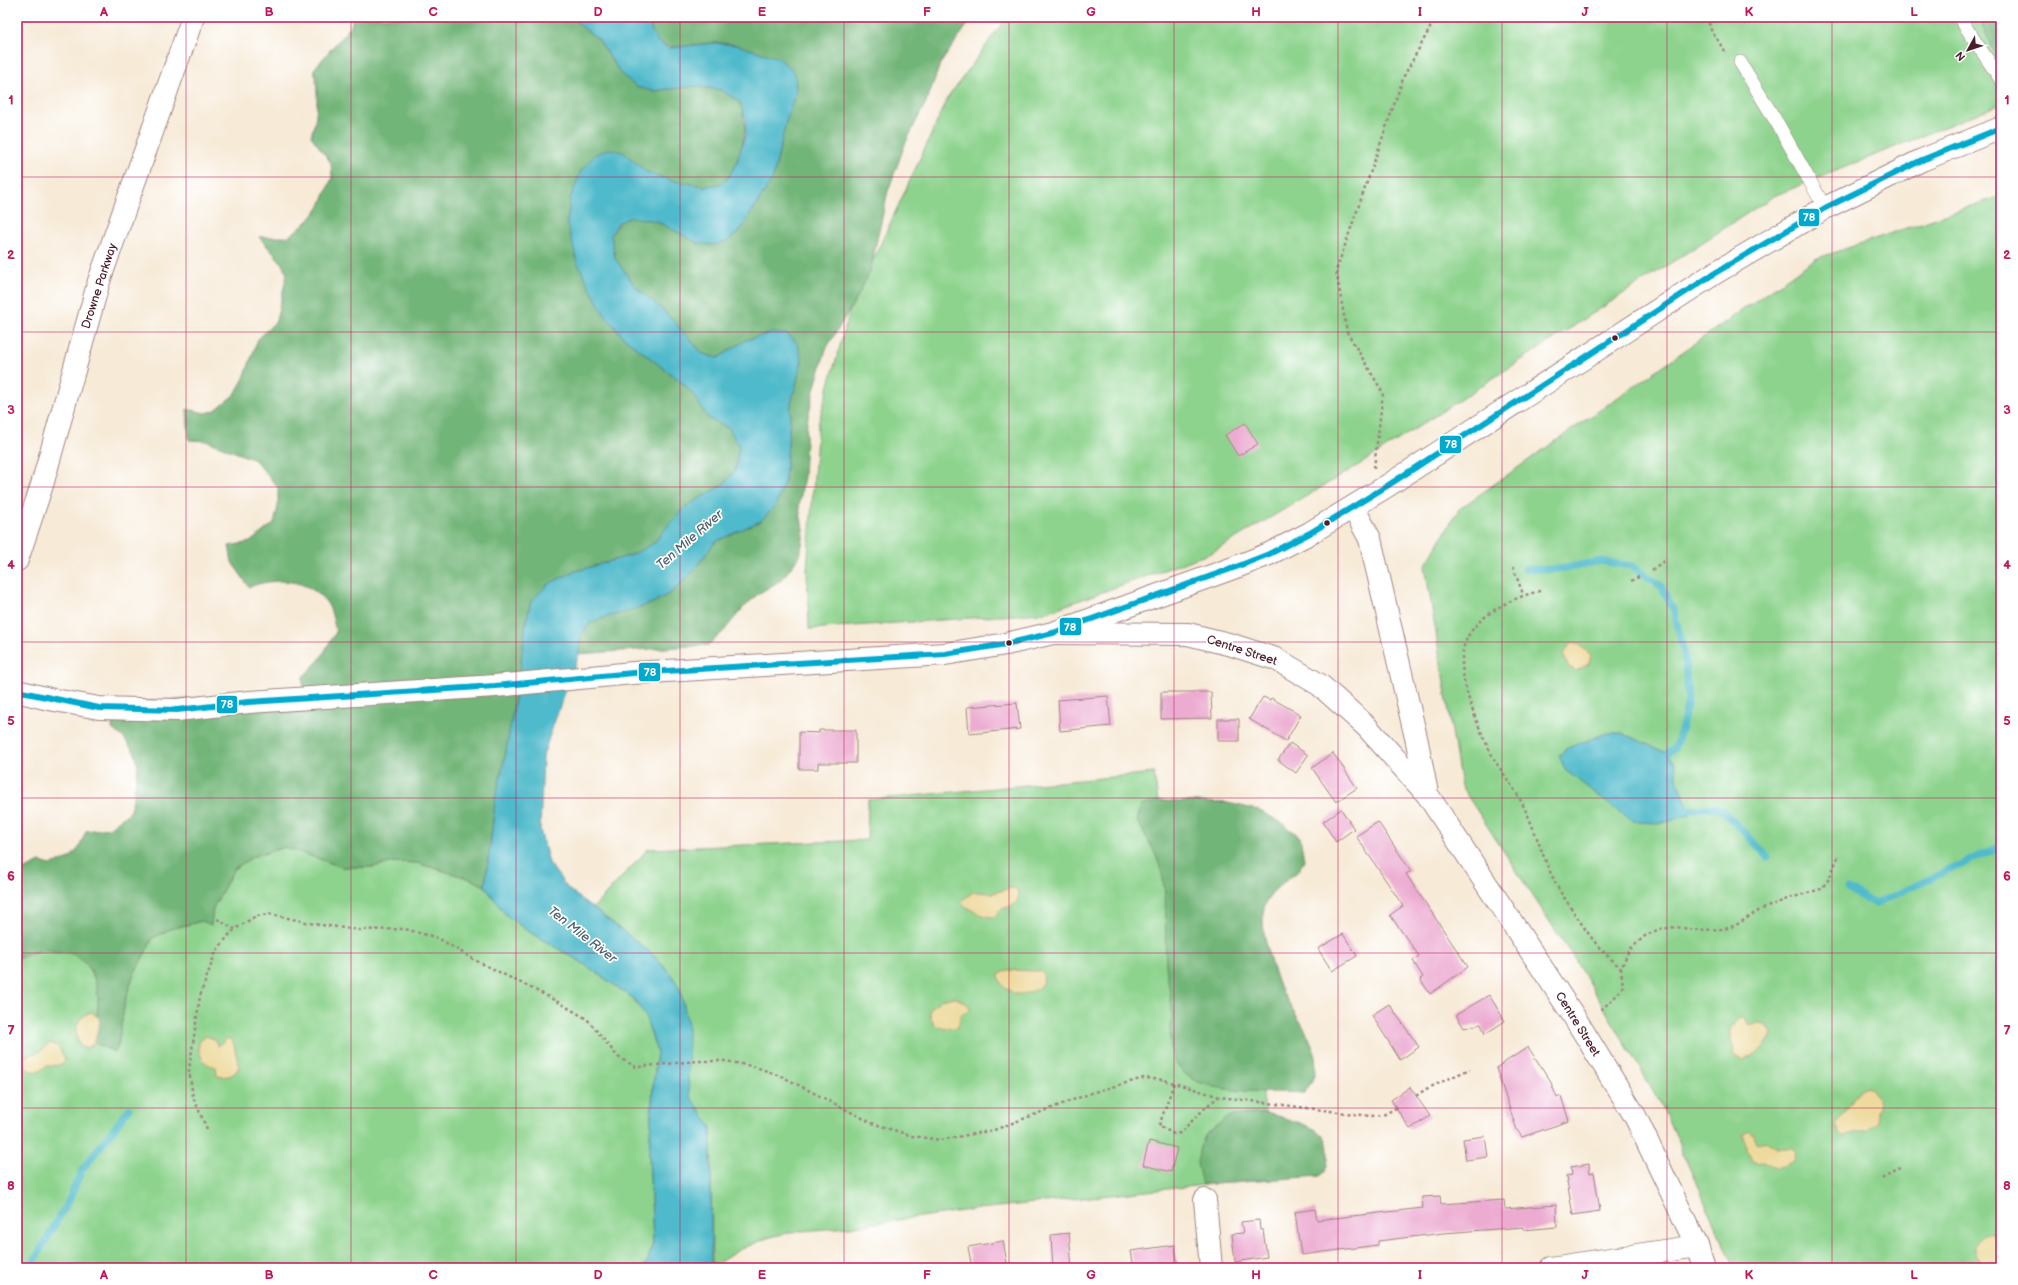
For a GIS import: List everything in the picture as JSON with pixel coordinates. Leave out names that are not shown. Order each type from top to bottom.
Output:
[{"type":"main road","name":"Drowne Parkway","points":[[17,560],[42,485],[99,281],[193,17]]},
{"type":"main road","points":[[17,691],[49,699],[99,708],[177,710],[257,702],[495,686],[633,674],[945,654],[1006,644],[1053,633],[1269,554],[1371,496],[1715,274],[1825,208],[1922,160],[2001,128]]},
{"type":"main road","name":"Centre Street","points":[[1353,507],[1370,539],[1417,742],[1427,794]]},
{"type":"main road","name":"Centre Street","points":[[1053,633],[1188,634],[1276,659],[1326,690],[1366,726],[1427,794],[1573,1015],[1635,1116],[1697,1246],[1704,1268]]},
{"type":"main road","points":[[1205,1200],[1212,1268]]},
{"type":"main road","points":[[1551,1268],[1697,1246]]},
{"type":"lane","points":[[1959,17],[2001,80]]},
{"type":"lane","points":[[1740,62],[1779,126],[1825,208]]},
{"type":"path","points":[[1371,496],[1383,392],[1347,332],[1336,271],[1404,76],[1436,17]]},
{"type":"path","points":[[1707,17],[1711,30],[1724,51],[1740,62]]},
{"type":"path","points":[[1652,570],[1665,560]]},
{"type":"path","points":[[1513,567],[1523,594]]},
{"type":"path","points":[[1631,581],[1641,576]]},
{"type":"path","points":[[1540,591],[1523,594],[1477,623],[1465,640],[1462,651],[1463,675],[1468,696],[1494,758],[1522,804],[1551,874],[1563,895],[1598,946],[1621,969]]},
{"type":"path","points":[[1601,1010],[1618,994],[1623,986],[1621,969],[1629,950],[1645,936],[1659,929],[1676,927],[1697,930],[1725,929],[1736,925],[1760,910],[1787,899],[1820,890],[1829,879],[1838,857]]},
{"type":"path","points":[[207,1130],[193,1097],[189,1070],[200,996],[216,951],[235,929],[256,916],[270,914],[314,924],[360,930],[405,929],[438,938],[474,959],[549,997],[587,1019],[618,1057],[636,1067],[697,1061],[726,1061],[756,1067],[783,1077],[872,1123],[912,1136],[941,1140],[994,1130],[1094,1092],[1144,1078],[1164,1080],[1220,1097],[1370,1116],[1382,1115],[1396,1108]]},
{"type":"path","points":[[217,918],[235,929]]},
{"type":"path","points":[[1416,1096],[1426,1089],[1470,1069]]},
{"type":"path","points":[[1174,1083],[1159,1126],[1174,1134],[1180,1133],[1208,1105],[1220,1097]]},
{"type":"path","points":[[1883,1178],[1902,1167]]},
{"type":"green space","points":[[353,17],[573,17],[575,21],[599,40],[621,74],[652,91],[696,86],[721,90],[740,102],[744,127],[742,145],[733,169],[728,177],[721,183],[706,186],[673,181],[647,172],[623,152],[596,154],[623,337],[684,384],[693,394],[708,418],[729,428],[739,447],[735,471],[724,484],[687,506],[670,523],[654,543],[632,555],[573,572],[531,601],[526,622],[520,670],[517,675],[518,682],[505,757],[496,796],[485,886],[468,878],[417,863],[394,862],[373,867],[342,867],[285,847],[252,857],[234,869],[213,908],[211,925],[202,921],[170,929],[153,938],[133,976],[125,1001],[118,1046],[115,1052],[90,1041],[94,1030],[98,1006],[98,993],[91,970],[83,961],[69,952],[45,950],[30,952],[17,959],[17,873],[40,862],[51,865],[70,858],[79,848],[86,831],[109,828],[131,811],[138,767],[135,753],[123,737],[112,729],[115,703],[303,693],[303,677],[320,659],[336,632],[329,606],[311,589],[301,584],[281,581],[249,587],[232,562],[229,546],[250,542],[274,523],[278,507],[278,488],[255,460],[207,441],[189,440],[187,409],[205,413],[214,411],[235,394],[244,378],[258,339],[276,321],[287,274],[281,262],[259,237],[288,237],[308,221],[319,208],[332,178],[331,163],[311,136],[317,103],[317,86],[314,69],[351,26]]},
{"type":"green space","points":[[651,17],[973,17],[940,64],[928,98],[905,144],[888,191],[870,271],[859,294],[826,349],[814,390],[807,422],[804,476],[799,507],[804,534],[800,556],[781,580],[758,594],[742,609],[723,632],[708,645],[579,654],[581,635],[591,622],[650,604],[690,575],[715,542],[762,520],[785,480],[791,404],[802,361],[797,343],[787,334],[771,333],[746,340],[718,358],[703,354],[667,314],[635,286],[615,258],[611,235],[619,223],[624,219],[631,217],[639,217],[657,222],[698,243],[740,231],[773,178],[786,122],[737,45],[719,43],[681,47],[662,44],[656,39],[652,31]]},
{"type":"green space","points":[[1007,17],[2001,17],[2001,104],[1774,196],[1367,460],[1211,553],[1044,613],[809,629],[807,569],[818,424],[850,310],[949,96]]},
{"type":"green space","points":[[1979,17],[2001,17],[2001,70]]},
{"type":"green space","points":[[2001,196],[2001,1268],[1734,1268],[1661,1104],[1584,974],[1461,786],[1425,566],[1459,509],[1815,259]]},
{"type":"green space","points":[[1154,773],[1158,801],[1228,803],[1273,1180],[1213,1184],[970,1210],[849,1227],[790,1232],[767,1238],[737,1251],[712,1267],[711,1126],[690,1096],[673,976],[650,952],[593,908],[648,849],[867,840],[868,800]]},
{"type":"green space","points":[[1158,801],[1228,803],[1258,810],[1284,824],[1300,837],[1304,860],[1296,873],[1270,895],[1264,908],[1263,923],[1268,954],[1278,983],[1304,1028],[1314,1053],[1315,1066],[1312,1080],[1304,1093],[1244,1091],[1213,1086],[1199,1082],[1188,1076],[1176,1064],[1170,1045],[1172,1009],[1166,964],[1165,900],[1163,879],[1156,856],[1137,821],[1141,806]]},
{"type":"green space","points":[[285,847],[342,867],[373,867],[394,862],[417,863],[468,878],[485,886],[505,914],[526,930],[581,962],[633,998],[645,1015],[657,1052],[653,1087],[649,1153],[653,1243],[648,1260],[643,1268],[17,1268],[17,959],[43,949],[72,953],[86,963],[96,982],[99,1005],[95,1028],[97,1043],[115,1052],[118,1046],[125,1001],[133,976],[153,938],[170,929],[202,921],[211,924],[213,908],[234,869],[252,857]]},
{"type":"green space","points":[[1265,1113],[1304,1124],[1311,1127],[1324,1137],[1327,1142],[1328,1159],[1324,1172],[1319,1176],[1202,1185],[1197,1163],[1200,1147],[1206,1134],[1230,1116]]},
{"type":"sand","points":[[1572,642],[1577,643],[1591,655],[1589,664],[1576,671],[1568,666],[1563,654]]},
{"type":"sand","points":[[1015,888],[1019,893],[1016,903],[1001,909],[995,917],[986,916],[976,912],[967,907],[961,901],[973,892],[993,893]]},
{"type":"sand","points":[[1007,970],[1039,971],[1043,973],[1042,983],[1035,990],[1030,992],[1014,994],[1002,984],[999,978],[999,975]]},
{"type":"sand","points":[[954,997],[966,1003],[971,1009],[961,1015],[958,1027],[948,1029],[938,1027],[932,1020],[930,1009],[940,1000]]},
{"type":"sand","points":[[91,1012],[98,1017],[100,1021],[94,1044],[86,1048],[81,1047],[76,1031],[78,1022],[81,1018]]},
{"type":"sand","points":[[1740,1018],[1744,1018],[1750,1025],[1757,1023],[1766,1024],[1772,1034],[1765,1046],[1747,1059],[1743,1060],[1734,1056],[1731,1037],[1731,1028]]},
{"type":"sand","points":[[206,1036],[214,1039],[218,1046],[227,1038],[233,1041],[239,1066],[236,1072],[230,1076],[217,1076],[216,1067],[208,1064],[202,1059],[199,1051],[199,1042]]},
{"type":"sand","points":[[49,1043],[58,1046],[61,1051],[65,1059],[62,1065],[47,1066],[37,1072],[28,1070],[22,1062],[24,1057],[41,1051]]},
{"type":"sand","points":[[1867,1086],[1872,1088],[1878,1098],[1879,1105],[1876,1113],[1877,1123],[1868,1130],[1843,1136],[1839,1133],[1835,1124],[1857,1093]]},
{"type":"sand","points":[[1748,1130],[1753,1134],[1758,1144],[1766,1141],[1777,1148],[1792,1148],[1795,1151],[1793,1161],[1777,1169],[1763,1161],[1757,1163],[1752,1161],[1743,1137],[1743,1133]]},
{"type":"sand","points":[[1986,1233],[1994,1234],[2001,1243],[2001,1268],[1982,1262],[1975,1251],[1975,1245]]},
{"type":"water","name":"Ten Mile River","points":[[573,17],[651,17],[651,29],[657,41],[668,48],[714,43],[737,45],[779,58],[795,73],[796,91],[786,122],[773,178],[740,231],[726,242],[712,245],[698,243],[656,221],[631,217],[618,223],[611,235],[615,258],[635,286],[667,314],[703,354],[718,358],[746,340],[771,333],[787,334],[797,343],[802,360],[791,404],[785,480],[776,505],[762,520],[715,542],[690,575],[671,593],[650,604],[591,622],[581,635],[579,654],[543,756],[540,830],[549,863],[568,889],[650,952],[673,976],[681,992],[688,1025],[688,1079],[690,1096],[711,1126],[711,1268],[643,1268],[648,1260],[653,1243],[649,1153],[653,1087],[657,1052],[645,1015],[633,998],[581,962],[526,930],[505,914],[485,886],[496,796],[505,757],[518,682],[517,675],[520,670],[526,622],[531,601],[548,584],[573,572],[632,555],[654,543],[670,523],[687,506],[724,484],[735,471],[739,447],[729,428],[708,418],[693,394],[684,384],[623,337],[602,311],[577,262],[567,223],[570,199],[581,171],[596,154],[609,149],[623,152],[647,172],[673,181],[705,186],[720,184],[728,178],[737,162],[745,136],[746,120],[740,102],[721,90],[696,86],[652,91],[637,87],[621,74],[599,40],[575,21]]},
{"type":"water","points":[[1607,733],[1622,733],[1667,753],[1675,764],[1678,783],[1687,803],[1689,815],[1659,823],[1638,822],[1619,812],[1565,770],[1559,755],[1567,748]]},
{"type":"building","points":[[1245,423],[1258,444],[1238,456],[1225,435]]},
{"type":"building","points":[[1161,692],[1211,692],[1212,718],[1161,719]]},
{"type":"building","points":[[1108,696],[1111,726],[1060,731],[1058,700]]},
{"type":"building","points":[[1263,697],[1270,700],[1271,698],[1301,715],[1286,741],[1249,719]]},
{"type":"building","points":[[1017,703],[1020,729],[969,734],[967,707]]},
{"type":"building","points":[[1218,719],[1239,719],[1239,741],[1218,741]]},
{"type":"building","points":[[819,730],[856,730],[856,763],[818,763],[818,769],[799,769],[799,732],[819,733]]},
{"type":"building","points":[[1290,743],[1308,755],[1296,773],[1278,760]]},
{"type":"building","points":[[1333,753],[1357,788],[1336,802],[1312,768]]},
{"type":"building","points":[[1341,809],[1354,829],[1336,842],[1323,822]]},
{"type":"building","points":[[1378,822],[1411,871],[1406,874],[1468,967],[1430,994],[1420,979],[1423,977],[1413,961],[1419,956],[1390,915],[1403,906],[1356,836]]},
{"type":"building","points":[[1343,934],[1357,956],[1332,971],[1318,949]]},
{"type":"building","points":[[1489,995],[1505,1021],[1485,1034],[1481,1024],[1464,1028],[1456,1015]]},
{"type":"building","points":[[1389,1004],[1419,1047],[1400,1060],[1372,1015]]},
{"type":"building","points":[[1528,1047],[1550,1080],[1557,1098],[1561,1096],[1569,1121],[1522,1137],[1517,1130],[1496,1068]]},
{"type":"building","points":[[1410,1087],[1430,1116],[1410,1129],[1391,1100]]},
{"type":"building","points":[[1485,1136],[1488,1157],[1466,1160],[1463,1139]]},
{"type":"building","points":[[1149,1141],[1177,1148],[1171,1172],[1143,1165]]},
{"type":"building","points":[[1589,1164],[1590,1173],[1594,1172],[1600,1211],[1573,1215],[1566,1176],[1572,1175],[1571,1167]]},
{"type":"building","points":[[1440,1196],[1441,1204],[1504,1200],[1505,1209],[1556,1205],[1557,1227],[1524,1230],[1524,1227],[1444,1233],[1378,1241],[1378,1245],[1301,1255],[1295,1212],[1315,1209],[1317,1220],[1423,1208],[1422,1197]]},
{"type":"building","points":[[1259,1220],[1260,1230],[1263,1230],[1267,1257],[1235,1262],[1232,1234],[1243,1233],[1241,1222]]},
{"type":"building","points":[[1069,1233],[1072,1268],[1053,1268],[1051,1235]]},
{"type":"building","points":[[1003,1241],[1008,1268],[972,1268],[968,1247]]},
{"type":"building","points":[[1175,1245],[1178,1268],[1134,1268],[1131,1251]]},
{"type":"waterway","points":[[1525,569],[1559,569],[1601,561],[1632,566],[1661,586],[1674,611],[1685,657],[1688,701],[1681,731],[1674,749],[1667,753]]},
{"type":"waterway","points":[[1688,810],[1715,807],[1724,812],[1768,857]]},
{"type":"waterway","points":[[1847,889],[1875,904],[2001,846]]},
{"type":"waterway","points":[[30,1268],[69,1200],[82,1170],[129,1109]]},
{"type":"transit line","name":"78","points":[[17,691],[99,708],[177,710],[249,702],[495,686],[633,673],[945,654],[1006,644],[1053,633],[1236,567],[1269,554],[1310,533],[1387,486],[1715,273],[1825,208],[1922,160],[2001,128]]}]
